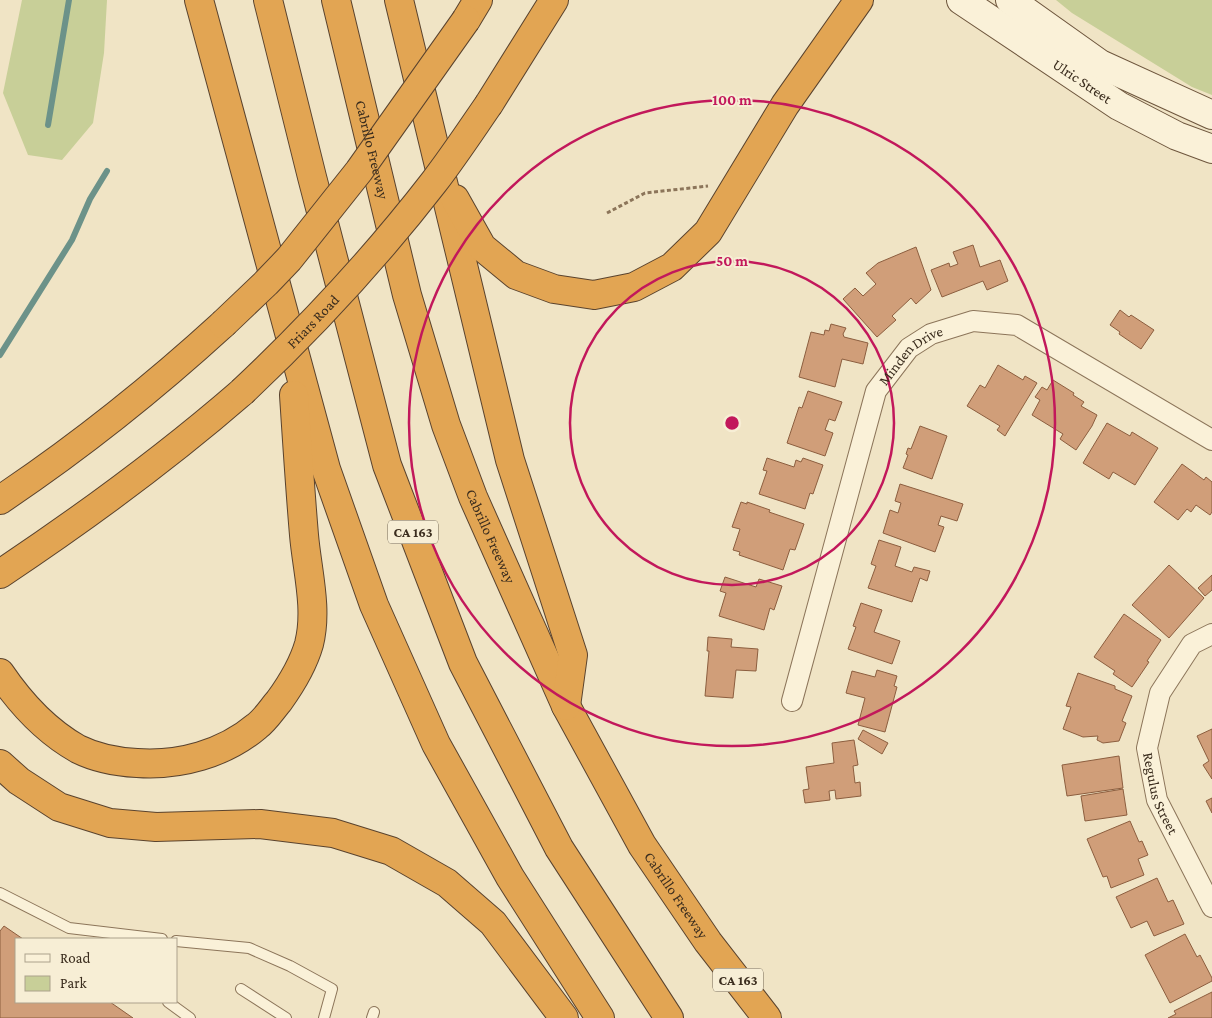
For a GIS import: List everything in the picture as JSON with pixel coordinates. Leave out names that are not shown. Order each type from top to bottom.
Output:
[{"type":"highway","points":[[199,0],[326,469],[374,606],[436,744],[510,877],[600,1018]]},
{"type":"highway","name":"CA 163","points":[[268,0],[387,465],[463,663],[559,848],[669,1018]]},
{"type":"highway","name":"Cabrillo Freeway","points":[[336,0],[407,295],[446,424],[473,496],[566,706],[642,844],[708,942],[767,1018]]},
{"type":"highway","points":[[398,0],[510,460],[573,656],[566,706]]},
{"type":"highway","name":"Friars Road","points":[[0,574],[164,458],[242,392],[309,327],[361,271],[435,181],[489,104],[554,0]]},
{"type":"highway","points":[[438,167],[482,247],[516,275],[554,290],[594,295],[634,287],[672,267],[708,232],[785,105],[859,0]]},
{"type":"highway","points":[[0,500],[64,456],[146,393],[266,283],[295,252],[359,170],[472,10]]},
{"type":"highway","points":[[0,673],[12,691],[43,725],[80,749],[117,762],[156,764],[189,760],[224,748],[257,726],[269,714],[288,690],[301,667],[309,643],[313,612],[304,535],[289,329]]},
{"type":"highway","points":[[0,764],[19,781],[59,807],[110,823],[156,827],[260,824],[333,832],[391,851],[447,882],[493,923],[564,1018]]},
{"type":"main road","name":"Ulric Street","points":[[961,0],[1119,106],[1177,136],[1212,149]]},
{"type":"main road","name":"Ulric Street","points":[[1010,0],[1100,64],[1212,115]]},
{"type":"street","name":"Minden Drive","points":[[792,701],[876,391],[909,348],[930,334],[973,321],[1017,325],[1212,440]]},
{"type":"street","name":"Regulus Street","points":[[1212,634],[1192,644],[1160,692],[1147,748],[1157,800],[1212,907]]},
{"type":"lane","points":[[0,893],[69,928],[83,938]]},
{"type":"lane","points":[[69,928],[154,938]]},
{"type":"lane","points":[[178,941],[250,948],[290,966],[332,989],[324,1018]]},
{"type":"lane","points":[[241,989],[286,1018]]},
{"type":"lane","points":[[169,1003],[190,1018]]},
{"type":"path","points":[[606,213],[646,193],[716,185]]},
{"type":"green space","points":[[22,0],[107,0],[104,53],[93,123],[62,160],[28,155],[3,93]]},
{"type":"green space","points":[[1056,0],[1212,0],[1212,95],[1192,87],[1072,13]]},
{"type":"building","points":[[973,245],[980,267],[1000,260],[1008,281],[987,290],[983,281],[942,297],[931,270],[949,263],[950,267],[958,264],[953,252]]},
{"type":"building","points":[[916,247],[931,290],[916,304],[911,298],[892,316],[896,320],[877,337],[843,299],[855,288],[863,296],[876,284],[866,273],[878,263]]},
{"type":"building","points":[[1120,310],[1154,330],[1141,349],[1119,334],[1120,332],[1110,325]]},
{"type":"building","points":[[831,324],[846,328],[843,334],[844,337],[868,343],[863,364],[842,359],[835,387],[799,377],[811,332],[824,335],[825,330],[829,331]]},
{"type":"building","points":[[998,365],[1023,380],[1025,376],[1037,383],[1005,436],[997,430],[1000,426],[967,406],[980,385],[985,388]]},
{"type":"building","points":[[1053,380],[1074,393],[1073,395],[1084,402],[1081,406],[1097,415],[1076,450],[1060,439],[1063,434],[1032,415],[1040,400],[1035,397],[1042,387],[1047,390]]},
{"type":"building","points":[[808,391],[842,402],[835,421],[829,419],[825,430],[833,433],[825,456],[787,443],[799,407],[802,408]]},
{"type":"building","points":[[1107,423],[1130,436],[1132,432],[1158,448],[1135,485],[1113,472],[1109,479],[1083,463]]},
{"type":"building","points":[[920,426],[947,436],[932,479],[903,468],[908,455],[906,454],[908,448],[911,449]]},
{"type":"building","points":[[767,458],[794,467],[796,460],[801,462],[803,458],[823,465],[813,494],[810,493],[805,509],[759,494],[767,471],[763,470]]},
{"type":"building","points":[[1182,464],[1204,480],[1206,477],[1212,482],[1212,512],[1210,515],[1196,505],[1191,512],[1187,509],[1178,520],[1154,502]]},
{"type":"building","points":[[900,484],[963,504],[957,521],[941,516],[938,525],[944,527],[935,552],[883,533],[890,510],[898,513],[901,503],[895,501]]},
{"type":"building","points":[[741,502],[747,504],[747,502],[770,510],[769,512],[804,524],[795,550],[790,549],[783,570],[739,555],[740,552],[733,550],[740,529],[732,527]]},
{"type":"building","points":[[879,540],[901,547],[895,566],[912,572],[914,567],[930,571],[927,581],[920,578],[912,602],[868,588],[876,566],[871,564]]},
{"type":"building","points":[[1169,565],[1204,598],[1169,638],[1132,605]]},
{"type":"building","points":[[1212,575],[1212,590],[1205,596],[1198,588]]},
{"type":"building","points":[[725,577],[756,587],[759,579],[782,586],[774,610],[770,608],[764,630],[719,616],[726,593],[720,591]]},
{"type":"building","points":[[861,603],[882,610],[874,632],[900,641],[892,664],[848,649],[856,627],[853,626]]},
{"type":"building","points":[[1124,614],[1161,640],[1132,687],[1113,674],[1115,671],[1094,657]]},
{"type":"building","points":[[708,637],[732,639],[731,647],[758,649],[756,671],[736,670],[733,698],[705,696],[709,651],[707,651]]},
{"type":"building","points":[[877,670],[897,676],[894,686],[897,687],[885,732],[858,725],[865,698],[846,693],[852,671],[875,677]]},
{"type":"building","points":[[1078,673],[1115,686],[1115,689],[1132,696],[1122,721],[1126,723],[1119,741],[1103,743],[1097,740],[1098,736],[1083,737],[1063,729],[1071,707],[1066,706]]},
{"type":"building","points":[[1212,729],[1212,779],[1203,765],[1209,761],[1197,736]]},
{"type":"building","points":[[863,730],[888,743],[882,754],[858,739]]},
{"type":"building","points":[[854,740],[858,765],[853,766],[855,783],[860,782],[861,796],[836,799],[835,790],[829,791],[830,800],[805,803],[803,790],[809,789],[806,767],[834,763],[832,743]]},
{"type":"building","points":[[1119,756],[1123,788],[1067,796],[1062,765]]},
{"type":"building","points":[[1123,789],[1127,815],[1085,821],[1081,796]]},
{"type":"building","points":[[1212,798],[1212,813],[1206,801]]},
{"type":"building","points":[[1130,821],[1139,842],[1142,841],[1148,855],[1138,859],[1144,875],[1111,888],[1107,876],[1103,877],[1087,839]]},
{"type":"building","points":[[1157,878],[1168,902],[1173,900],[1184,924],[1154,936],[1147,921],[1131,928],[1116,897]]},
{"type":"building","points":[[4,926],[22,938],[15,938],[15,1003],[111,1003],[133,1018],[0,1018],[0,931]]},
{"type":"building","points":[[1185,934],[1197,957],[1200,955],[1212,981],[1170,1003],[1145,955]]},
{"type":"building","points":[[1212,992],[1212,1018],[1168,1018],[1176,1014],[1174,1011]]},
{"type":"waterway","points":[[48,125],[69,0]]},
{"type":"waterway","points":[[0,355],[72,240],[90,199],[107,171]]}]
